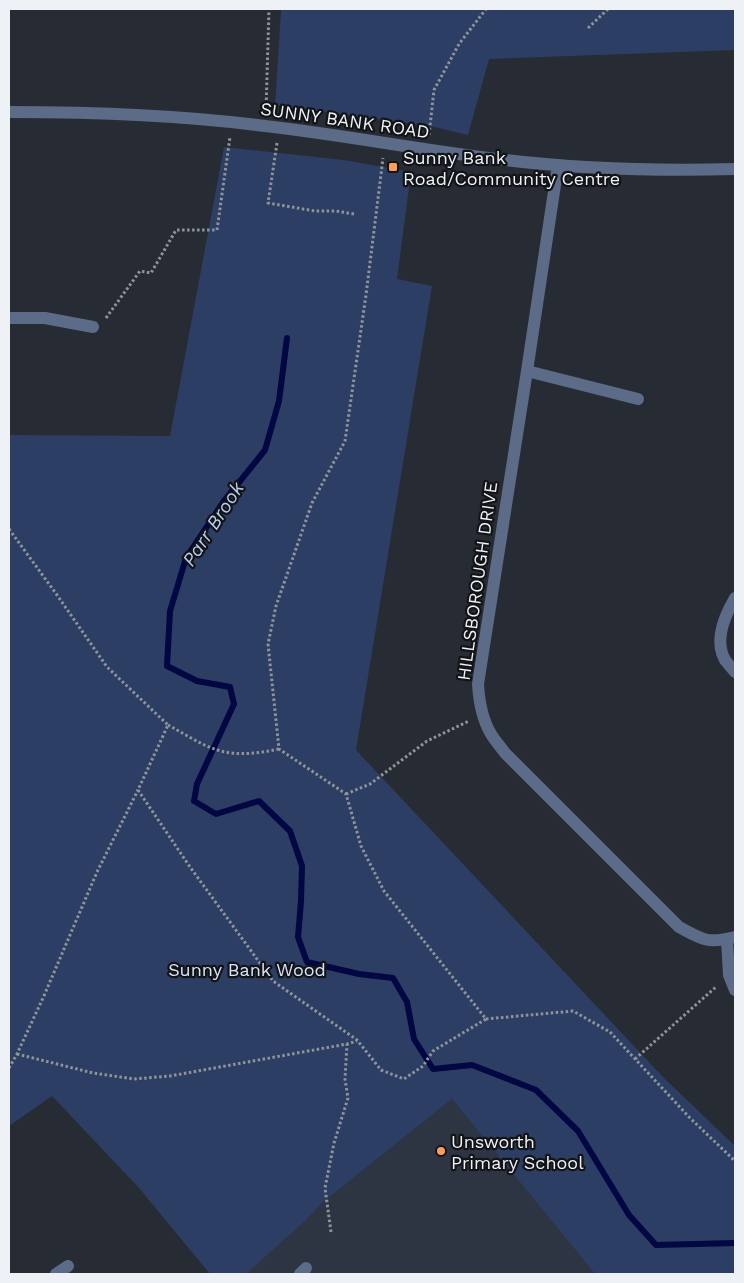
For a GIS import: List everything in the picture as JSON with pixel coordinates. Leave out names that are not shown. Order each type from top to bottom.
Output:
[{"type":"street","name":"SUNNY BANK ROAD","points":[[9,112],[129,114],[232,122],[489,158],[558,165],[632,169],[735,169]]},
{"type":"street","name":"HILLSBOROUGH DRIVE","points":[[558,165],[478,684],[482,714],[491,734],[506,753],[679,927],[700,939],[714,941],[731,938]]},
{"type":"street","points":[[9,318],[44,318],[93,327]]},
{"type":"street","points":[[527,371],[638,399]]},
{"type":"street","points":[[735,598],[724,621],[720,637],[720,648],[724,659],[735,672]]},
{"type":"street","points":[[731,938],[729,976],[735,990]]},
{"type":"street","points":[[56,1274],[68,1266]]},
{"type":"path","points":[[265,126],[270,9]]},
{"type":"path","points":[[428,149],[434,90],[459,44],[486,9]]},
{"type":"path","points":[[588,28],[608,9]]},
{"type":"path","points":[[93,327],[107,317],[140,271],[151,273],[176,230],[217,230],[232,122]]},
{"type":"path","points":[[280,128],[268,203],[315,211],[336,211],[354,214]]},
{"type":"path","points":[[279,749],[268,644],[276,606],[312,502],[345,441],[385,142]]},
{"type":"path","points":[[9,529],[107,667],[168,725],[221,752],[252,754],[279,749],[346,794],[361,846],[384,891],[486,1019]]},
{"type":"path","points":[[346,794],[370,784],[427,741],[482,714]]},
{"type":"path","points":[[9,1068],[43,998],[97,872],[168,725]]},
{"type":"path","points":[[138,790],[190,867],[273,981],[357,1040],[381,1070],[404,1079],[423,1066],[433,1051],[486,1019],[573,1011],[610,1032],[690,1118],[735,1161]]},
{"type":"path","points":[[635,1059],[729,976]]},
{"type":"path","points":[[17,1054],[93,1073],[134,1079],[170,1076],[347,1044],[357,1040]]},
{"type":"path","points":[[331,1232],[325,1188],[334,1143],[348,1098],[345,1079],[347,1044]]},
{"type":"shaded area","name":"Unsworth Primary School","points":[[452,1099],[595,1274],[233,1274]]},
{"type":"green space","points":[[282,9],[735,9],[735,50],[489,59],[468,135],[430,126],[275,105]]},
{"type":"green space","name":"Sunny Bank Wood","points":[[224,147],[344,160],[411,172],[397,279],[432,286],[356,750],[663,1077],[735,1146],[735,1274],[595,1274],[452,1099],[322,1203],[305,1221],[246,1274],[210,1274],[139,1188],[52,1096],[9,1126],[9,435],[170,436]]},
{"type":"waterway","name":"Parr Brook","points":[[287,338],[279,401],[265,450],[224,501],[186,558],[170,611],[167,666],[197,681],[230,687],[234,704],[197,784],[194,801],[216,814],[259,801],[290,831],[302,866],[298,937],[307,962],[359,974],[393,978],[407,1002],[414,1039],[433,1069],[472,1065],[536,1090],[578,1131],[629,1215],[656,1245],[735,1243]]},
{"type":"place","name":"Sunny Bank Road/Community Centre","points":[[393,167]]},
{"type":"place","name":"Unsworth Primary School","points":[[441,1151]]}]
